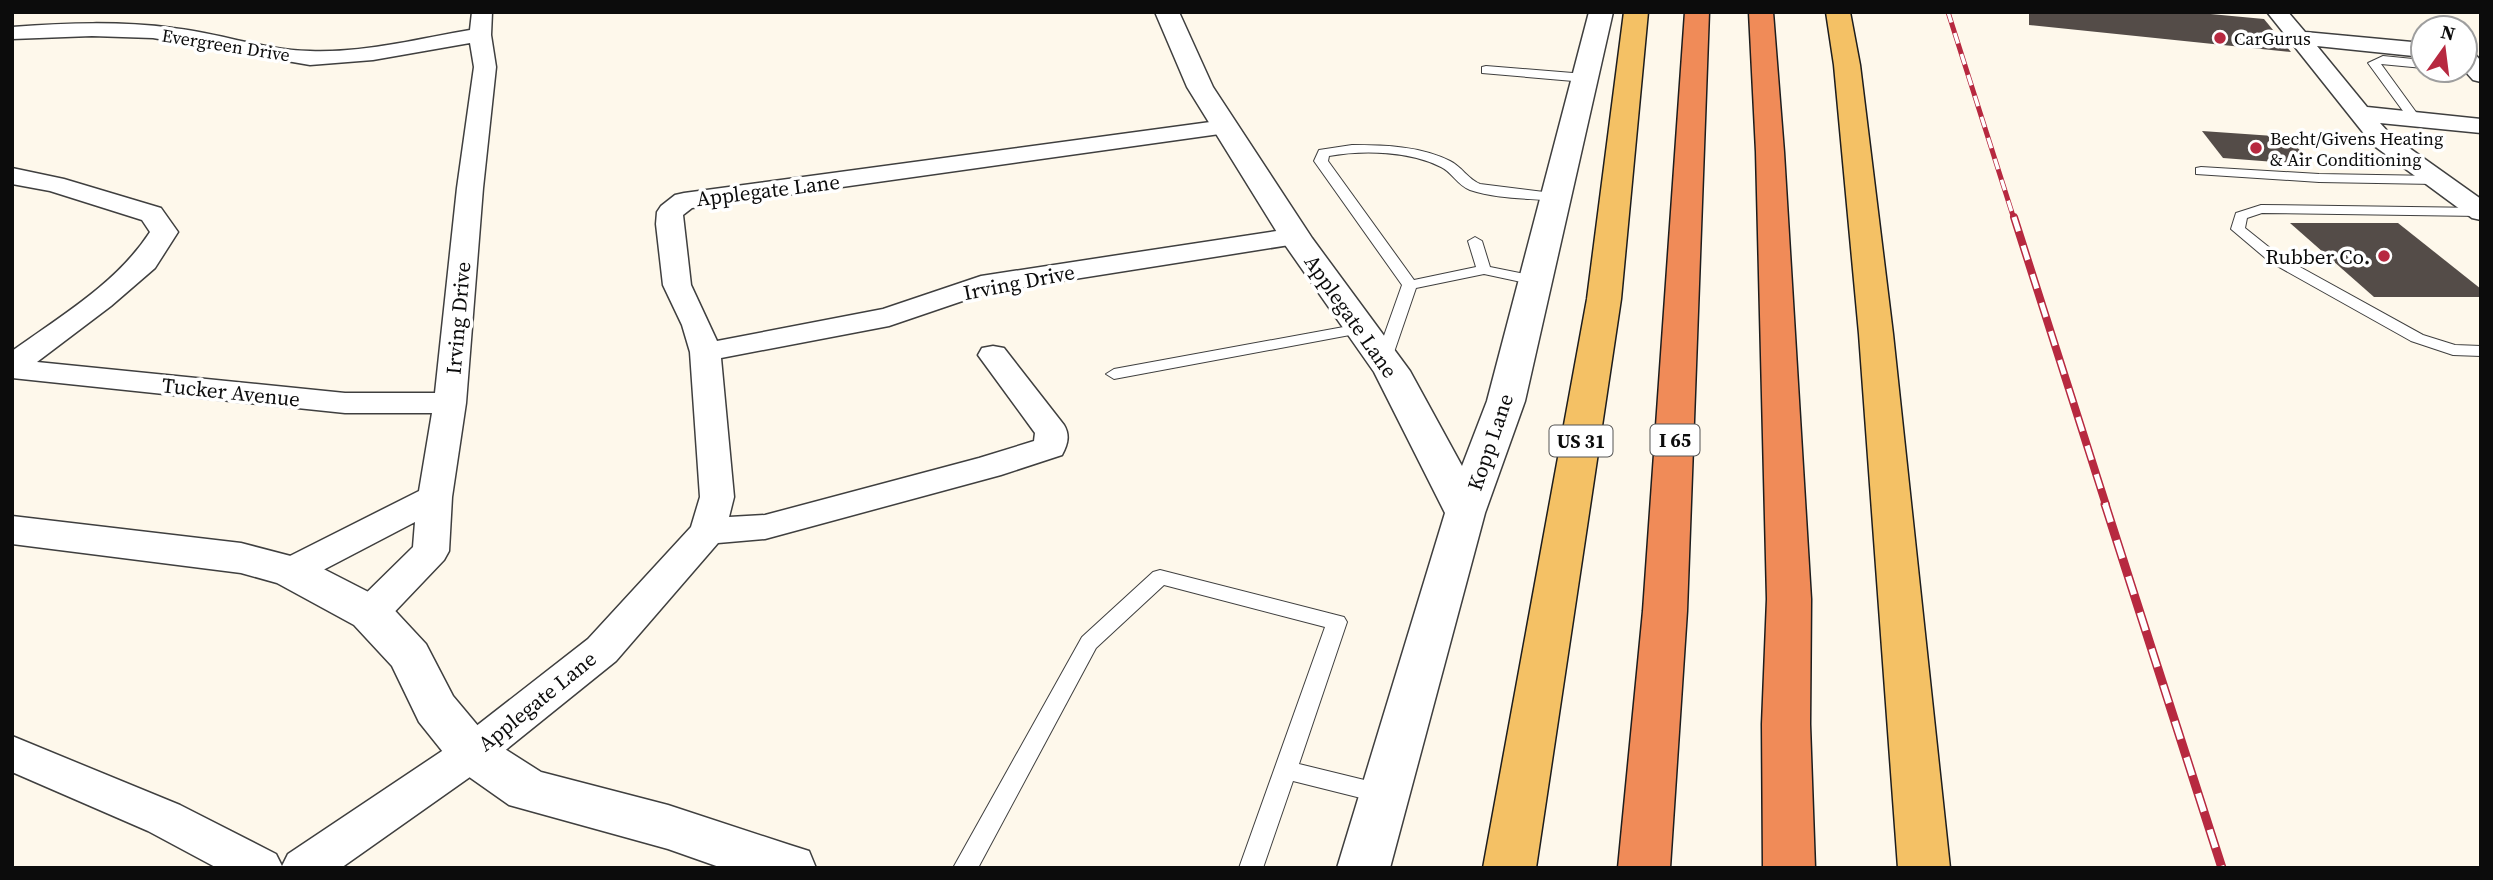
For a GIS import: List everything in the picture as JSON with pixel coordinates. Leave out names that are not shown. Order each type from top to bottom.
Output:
[{"type":"highway","name":"I 65","points":[[1644,868],[1666,597],[1697,12]]},
{"type":"highway","points":[[1761,12],[1770,152],[1789,599],[1786,724],[1789,868]]},
{"type":"main road","name":"US 31","points":[[1509,868],[1604,299],[1636,12]]},
{"type":"main road","points":[[1838,12],[1847,65],[1876,334],[1924,868]]},
{"type":"street","points":[[140,32],[174,12]]},
{"type":"street","name":"Applegate Lane","points":[[1167,12],[1199,86],[1296,236],[1392,371],[1465,513]]},
{"type":"street","name":"Kopp Lane","points":[[1363,868],[1465,513],[1506,401],[1601,12]]},
{"type":"street","points":[[2277,12],[2382,140],[2481,212]]},
{"type":"street","name":"Evergreen Drive","points":[[12,33],[78,28],[171,34],[241,45],[275,55],[313,58],[369,52],[481,24]]},
{"type":"street","name":"Irving Drive","points":[[370,613],[430,551],[435,497],[450,403],[470,188],[485,67],[481,24]]},
{"type":"street","points":[[2297,38],[2409,49]]},
{"type":"street","points":[[2358,113],[2481,126]]},
{"type":"street","name":"Applegate Lane","points":[[304,868],[472,753],[602,650],[708,531],[717,497],[705,352],[697,325],[677,285],[669,224],[670,212],[684,201],[1225,127]]},
{"type":"street","points":[[12,176],[55,184],[142,210],[152,214],[164,232],[145,262],[101,300],[12,368]]},
{"type":"street","name":"Irving Drive","points":[[705,352],[889,317],[981,285],[1296,236]]},
{"type":"street","points":[[708,531],[765,527],[989,467],[1050,447],[1052,432],[993,355]]},
{"type":"street","name":"Tucker Avenue","points":[[12,368],[345,403],[450,403]]},
{"type":"street","points":[[291,571],[435,497]]},
{"type":"street","points":[[12,530],[241,558],[291,571],[370,613],[410,656],[436,709],[472,753],[527,790],[668,827],[734,859],[790,868]]},
{"type":"street","points":[[12,753],[164,818],[260,868]]},
{"type":"lane","points":[[2409,63],[2383,60],[2374,64],[2415,119]]},
{"type":"lane","points":[[1486,70],[1585,78]]},
{"type":"lane","points":[[1410,285],[1321,161],[1324,153],[1336,150],[1400,152],[1449,165],[1471,186],[1555,197]]},
{"type":"lane","points":[[2201,171],[2319,178],[2435,180]]},
{"type":"lane","points":[[2481,212],[2260,209],[2241,216],[2238,229],[2275,259],[2417,338],[2453,350],[2481,351]]},
{"type":"lane","points":[[1475,241],[1483,270]]},
{"type":"lane","points":[[1410,285],[1483,270],[1535,280]]},
{"type":"lane","points":[[1383,361],[1410,285]]},
{"type":"lane","points":[[1114,374],[1360,329]]},
{"type":"lane","points":[[965,868],[1089,643],[1160,577],[1337,622],[1251,868]]},
{"type":"lane","points":[[1286,770],[1385,794]]},
{"type":"building","name":"CarGurus","points":[[2029,12],[2189,12],[2264,19],[2291,52],[2029,25]]},
{"type":"building","name":"Becht/Givens Heating & Air Conditioning","points":[[2202,131],[2288,137],[2313,165],[2223,158]]},
{"type":"building","name":"Rubber Co.","points":[[2290,223],[2398,223],[2481,289],[2481,297],[2374,297]]},
{"type":"railway","points":[[1948,12],[2014,219]]},
{"type":"railway","points":[[2014,217],[2106,505]]},
{"type":"railway","points":[[2105,504],[2222,868]]},
{"type":"place","name":"CarGurus","points":[[2220,38]]},
{"type":"place","name":"Becht/Givens Heating & Air Conditioning","points":[[2256,148]]},
{"type":"place","name":"Rubber Co.","points":[[2384,256]]}]
